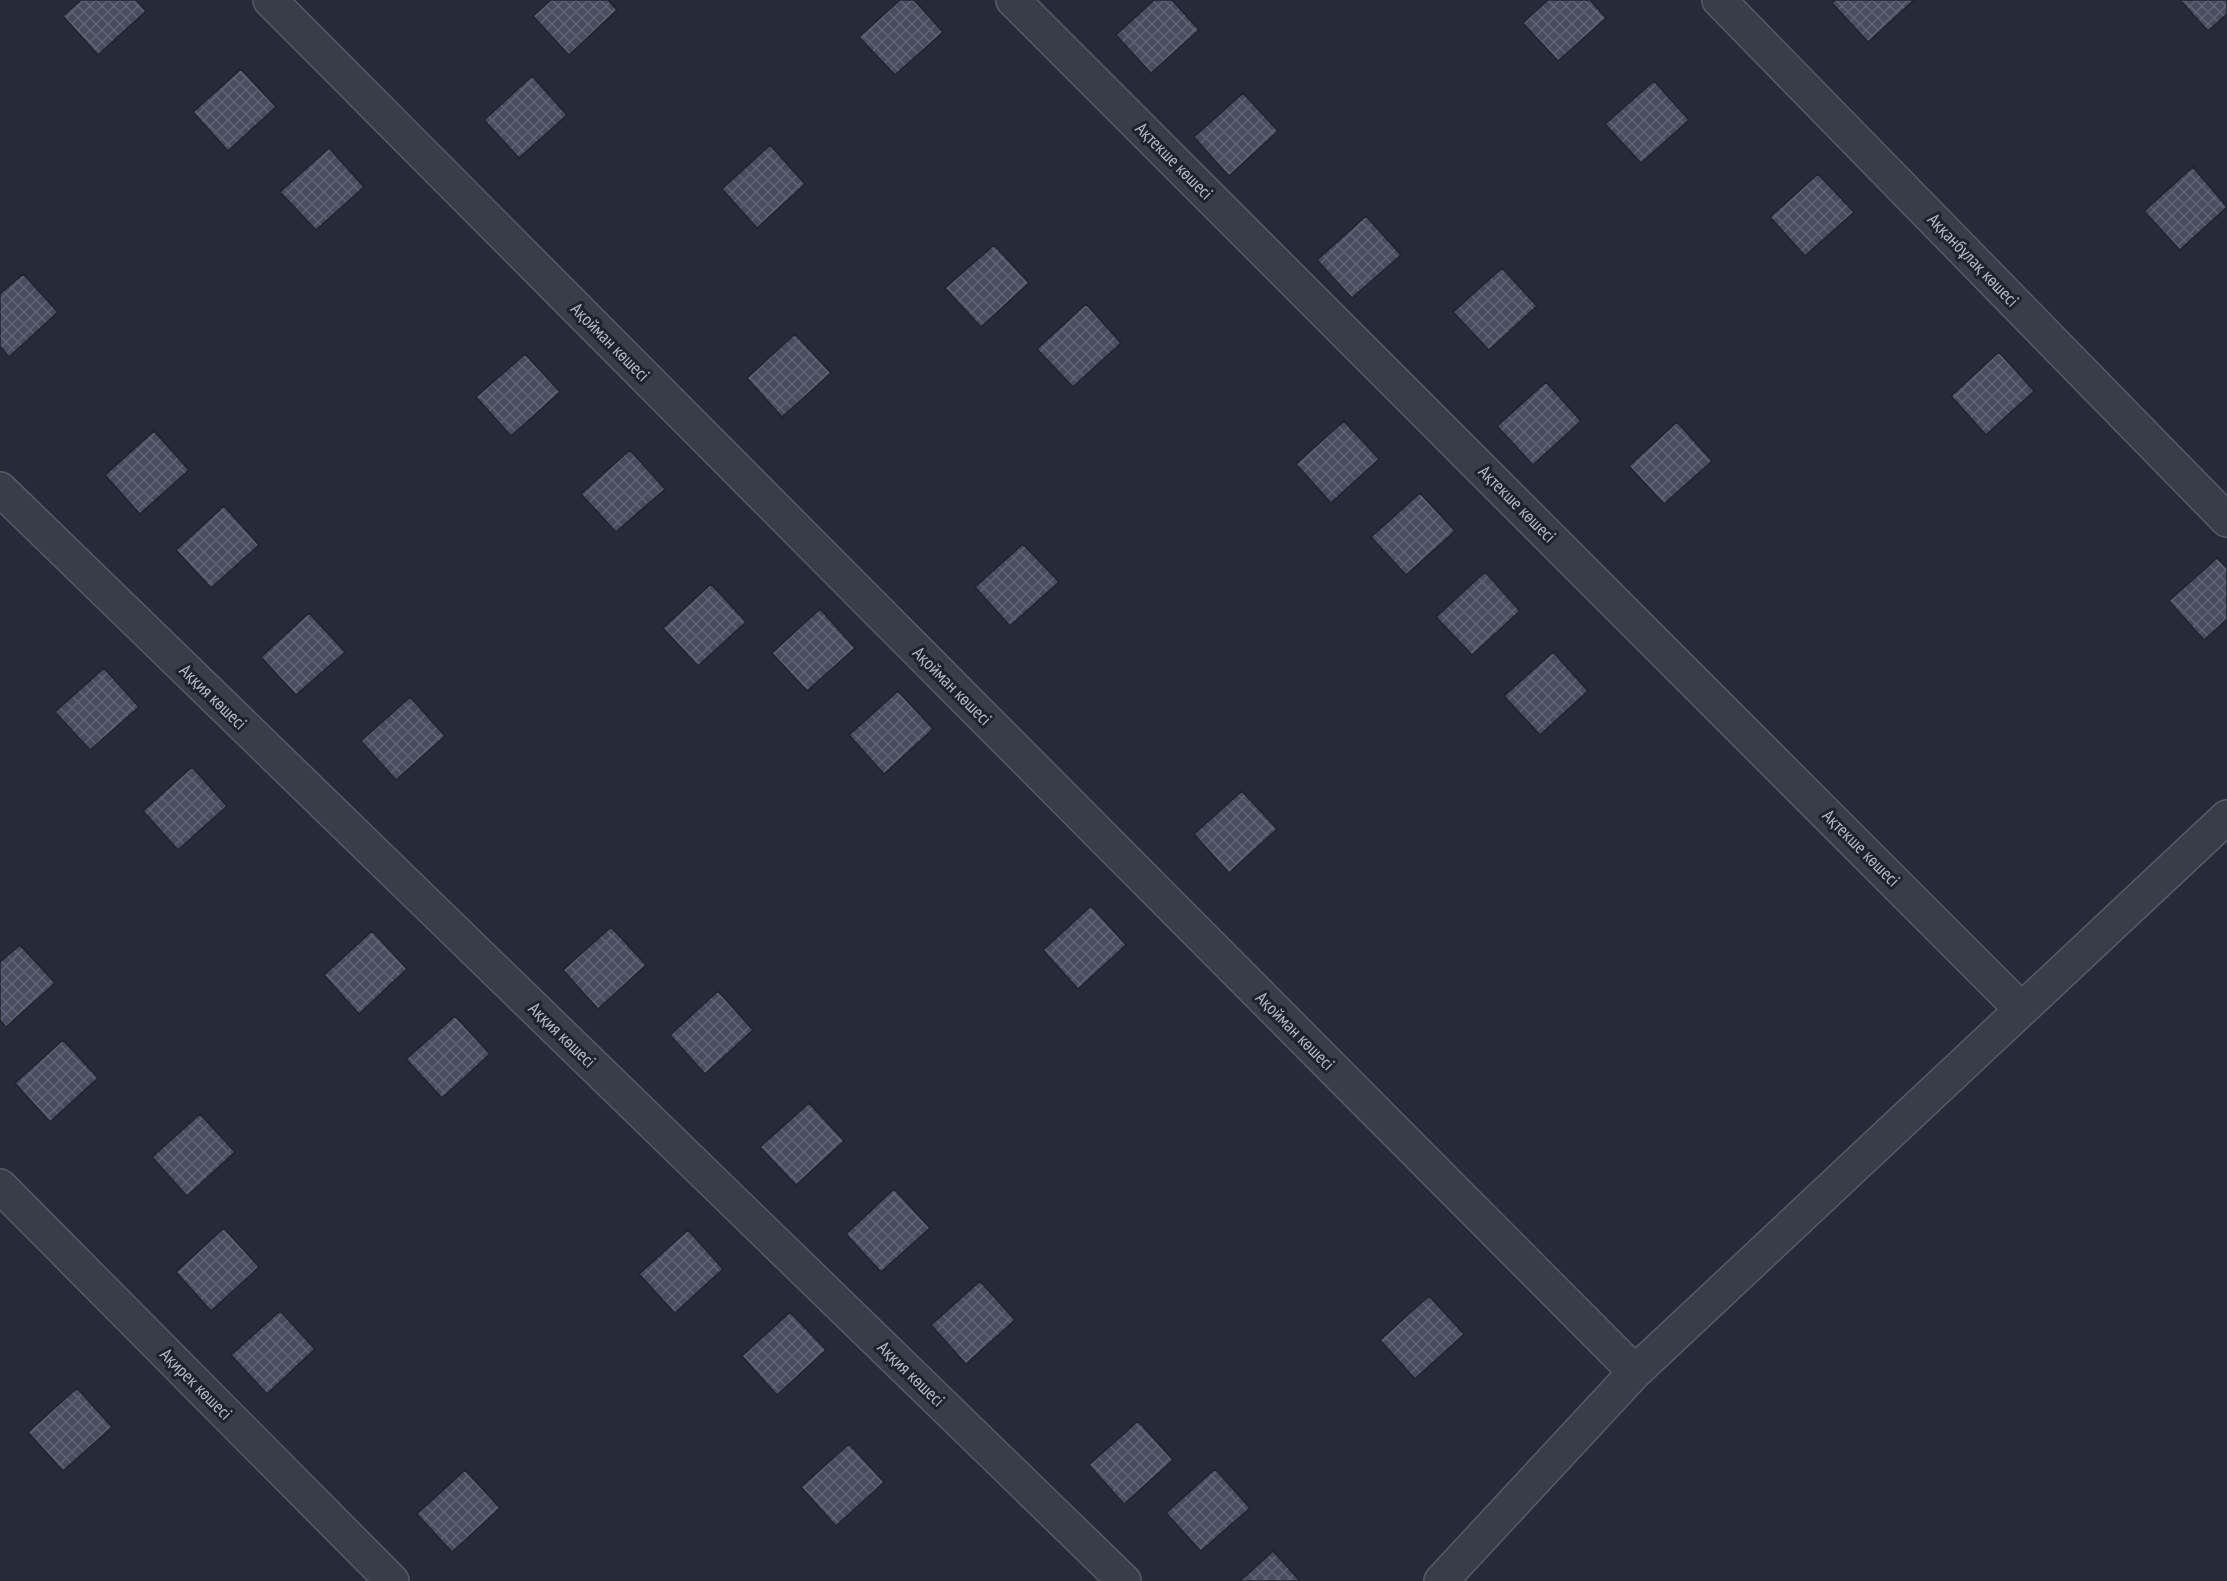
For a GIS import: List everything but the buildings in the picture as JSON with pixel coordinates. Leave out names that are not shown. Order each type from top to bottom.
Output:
[{"type":"street","name":"Ақойман көшесі","points":[[270,0],[1635,1372]]},
{"type":"street","name":"Ақтекше көшесі","points":[[1013,0],[2021,1009]]},
{"type":"street","name":"Аққанбұлақ көшесі","points":[[1719,0],[2227,520]]},
{"type":"street","name":"Аққия көшесі","points":[[0,489],[1124,1581]]},
{"type":"street","points":[[1441,1581],[1635,1372],[2227,817]]},
{"type":"street","name":"Ақирек көшесі","points":[[0,1186],[392,1581]]}]
